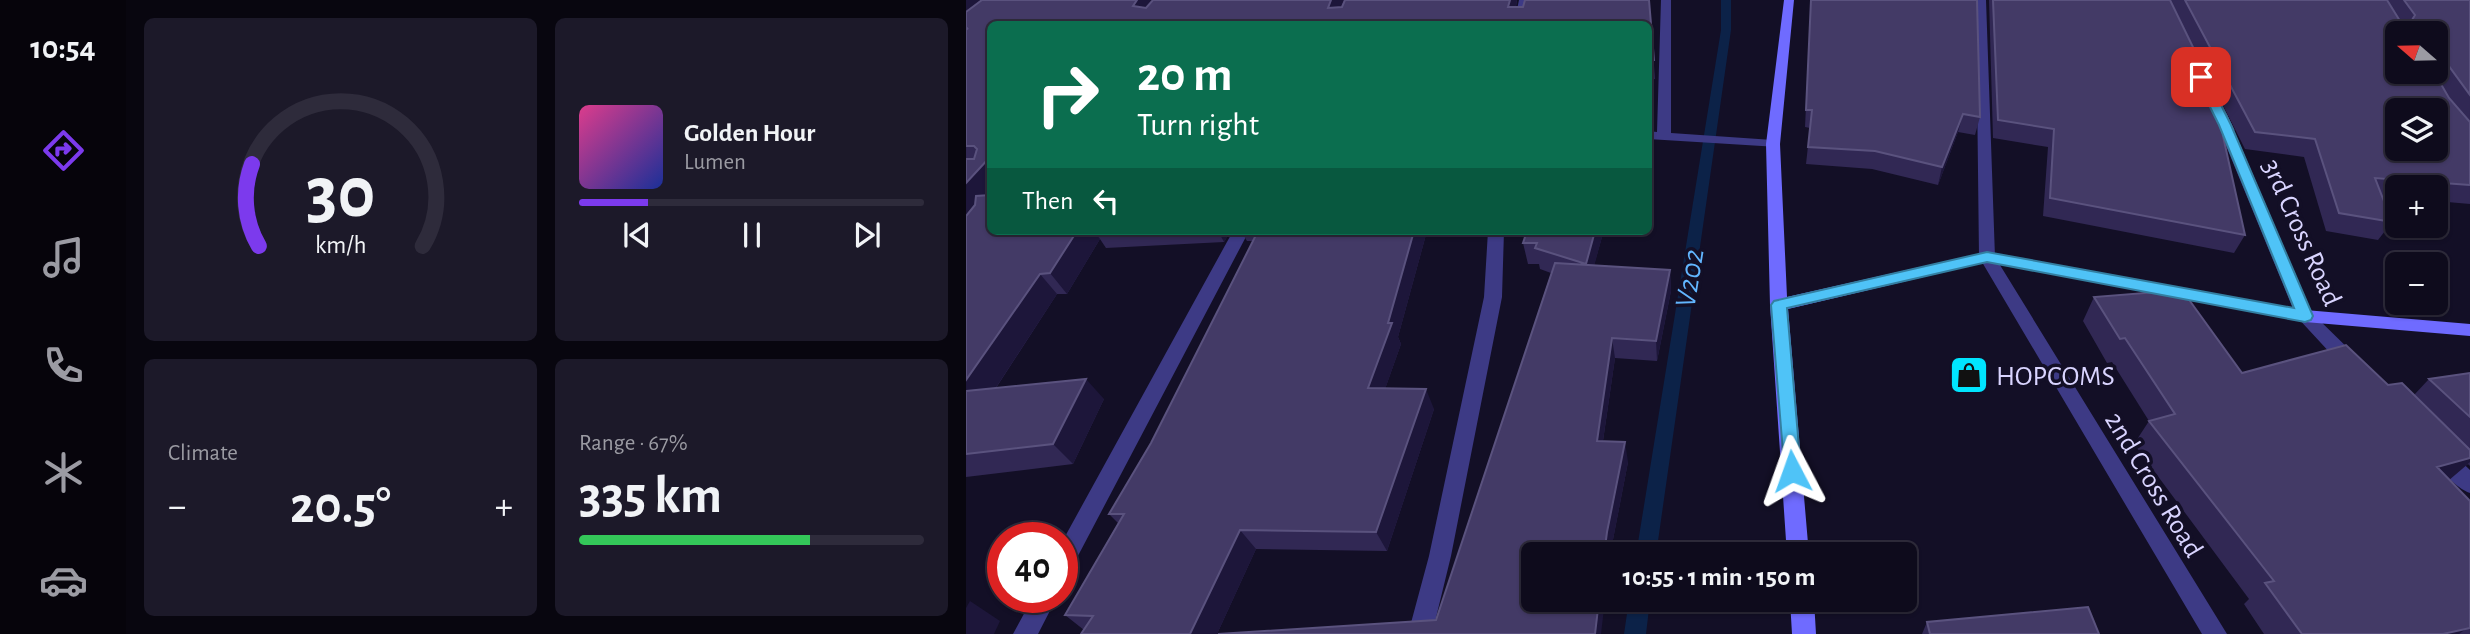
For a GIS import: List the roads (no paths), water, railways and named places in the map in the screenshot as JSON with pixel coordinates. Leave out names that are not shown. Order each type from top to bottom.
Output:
[{"type":"street","points":[[1520,21],[1524,0]]},
{"type":"street","points":[[1664,135],[1666,0]]},
{"type":"street","points":[[1789,0],[1773,144],[1779,305],[1797,542]]},
{"type":"street","name":"2nd Cross Road","points":[[1981,0],[1987,257],[2215,634]]},
{"type":"street","name":"3rd Cross Road","points":[[2213,101],[2305,316],[2363,376]]},
{"type":"street","points":[[1652,135],[1773,144]]},
{"type":"street","points":[[1078,534],[1239,235]]},
{"type":"street","points":[[1420,634],[1440,556],[1493,297],[1496,235]]},
{"type":"street","points":[[1779,305],[1987,257],[2305,316],[2470,330]]},
{"type":"street","points":[[2431,445],[2470,484]]},
{"type":"street","points":[[1803,612],[1804,634]]},
{"type":"street","points":[[1025,634],[1036,613]]},
{"type":"waterway","name":"V202","points":[[1648,542],[1726,30],[1726,0]]},
{"type":"waterway","name":"V202","points":[[1635,634],[1638,612]]},
{"type":"place","name":"HOPCOMS","points":[[1969,375]]}]
